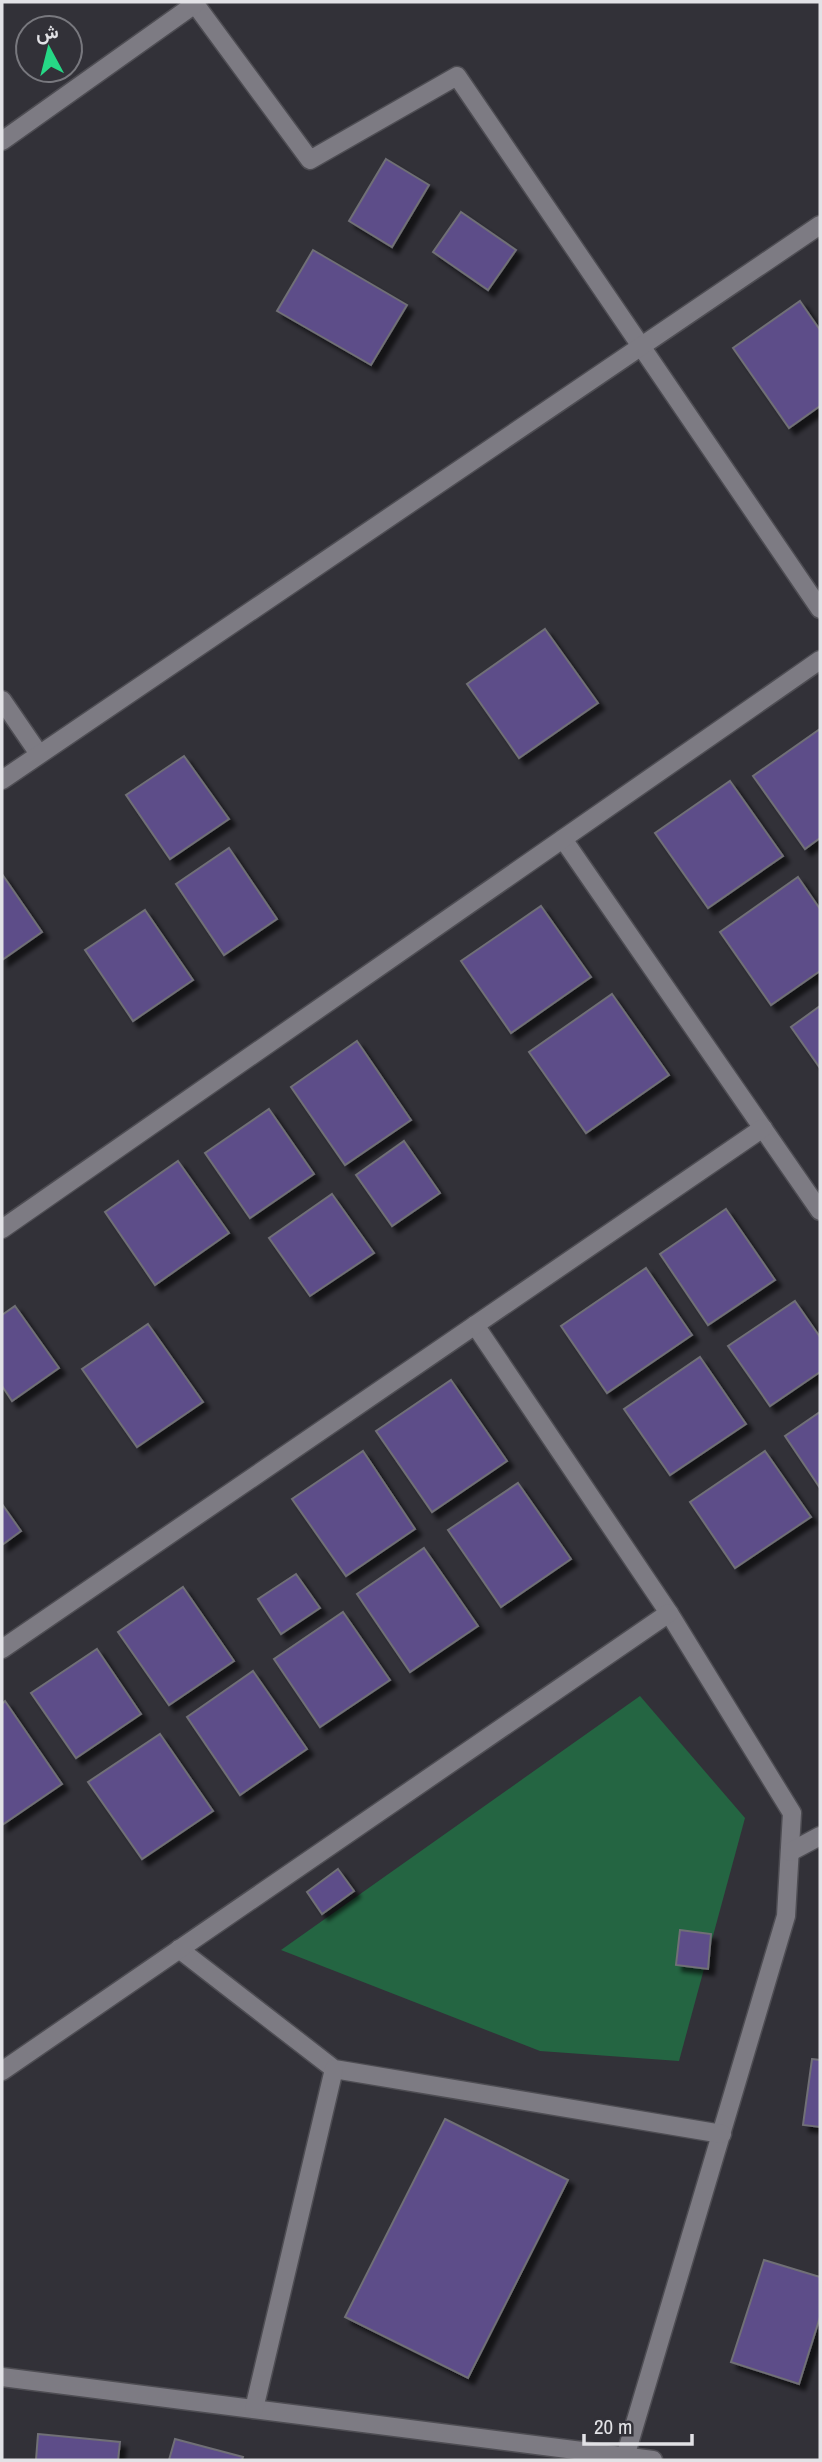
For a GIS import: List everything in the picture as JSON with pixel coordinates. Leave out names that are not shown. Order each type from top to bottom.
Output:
[{"type":"street","points":[[2,141],[194,3],[310,160],[457,76],[820,609]]},
{"type":"street","points":[[2,780],[820,225]]},
{"type":"street","points":[[2,1229],[820,660]]},
{"type":"street","points":[[2,700],[39,754]]},
{"type":"street","points":[[562,839],[820,1210]]},
{"type":"street","points":[[2,1649],[763,1128]]},
{"type":"street","points":[[475,1325],[669,1613],[792,1813],[786,1916],[625,2457]]},
{"type":"street","points":[[2,2071],[669,1613]]},
{"type":"street","points":[[790,1852],[820,1836]]},
{"type":"street","points":[[179,1949],[334,2069],[722,2134]]},
{"type":"street","points":[[254,2409],[334,2069]]},
{"type":"street","points":[[2,2377],[653,2460]]},
{"type":"green space","points":[[640,1696],[745,1818],[679,2061],[540,2051],[281,1950]]},
{"type":"building","points":[[386,159],[429,185],[392,247],[349,221]]},
{"type":"building","points":[[461,212],[516,250],[488,290],[433,252]]},
{"type":"building","points":[[313,250],[407,305],[371,365],[277,311]]},
{"type":"building","points":[[800,301],[820,330],[820,406],[789,428],[733,348]]},
{"type":"building","points":[[545,629],[598,703],[519,758],[467,684]]},
{"type":"building","points":[[820,729],[820,838],[805,849],[753,776]]},
{"type":"building","points":[[184,756],[229,819],[170,859],[126,795]]},
{"type":"building","points":[[730,781],[783,856],[708,908],[655,833]]},
{"type":"building","points":[[229,848],[277,919],[224,955],[176,884]]},
{"type":"building","points":[[2,874],[42,932],[2,960]]},
{"type":"building","points":[[798,877],[820,909],[820,971],[771,1005],[720,932]]},
{"type":"building","points":[[541,906],[591,977],[511,1033],[461,961]]},
{"type":"building","points":[[145,910],[193,980],[133,1021],[85,950]]},
{"type":"building","points":[[612,994],[669,1075],[586,1133],[529,1052]]},
{"type":"building","points":[[820,1006],[820,1068],[791,1027]]},
{"type":"building","points":[[357,1041],[411,1120],[345,1165],[291,1087]]},
{"type":"building","points":[[269,1109],[314,1174],[250,1218],[205,1153]]},
{"type":"building","points":[[404,1141],[440,1193],[392,1226],[356,1175]]},
{"type":"building","points":[[178,1161],[229,1233],[155,1285],[105,1212]]},
{"type":"building","points":[[332,1194],[374,1253],[310,1296],[269,1238]]},
{"type":"building","points":[[726,1209],[775,1280],[708,1325],[660,1254]]},
{"type":"building","points":[[646,1268],[692,1335],[607,1393],[561,1326]]},
{"type":"building","points":[[795,1301],[820,1337],[820,1372],[770,1406],[728,1346]]},
{"type":"building","points":[[15,1306],[59,1368],[12,1401],[2,1386],[2,1315]]},
{"type":"building","points":[[148,1324],[203,1402],[137,1447],[82,1369]]},
{"type":"building","points":[[700,1357],[746,1424],[670,1475],[624,1409]]},
{"type":"building","points":[[451,1380],[507,1461],[432,1512],[376,1431]]},
{"type":"building","points":[[820,1412],[820,1488],[785,1436]]},
{"type":"building","points":[[363,1451],[415,1529],[346,1576],[292,1499]]},
{"type":"building","points":[[765,1451],[811,1517],[735,1568],[690,1502]]},
{"type":"building","points":[[518,1483],[571,1559],[501,1607],[448,1530]]},
{"type":"building","points":[[2,1504],[21,1531],[2,1545]]},
{"type":"building","points":[[424,1548],[478,1626],[410,1672],[357,1594]]},
{"type":"building","points":[[296,1574],[320,1608],[281,1634],[258,1599]]},
{"type":"building","points":[[183,1587],[234,1661],[169,1705],[118,1632]]},
{"type":"building","points":[[343,1612],[390,1680],[320,1727],[274,1659]]},
{"type":"building","points":[[97,1649],[141,1714],[76,1758],[31,1693]]},
{"type":"building","points":[[253,1671],[307,1749],[240,1795],[187,1717]]},
{"type":"building","points":[[5,1701],[62,1784],[2,1825],[2,1704]]},
{"type":"building","points":[[160,1734],[213,1811],[142,1859],[88,1782]]},
{"type":"building","points":[[338,1869],[354,1891],[322,1914],[307,1892]]},
{"type":"building","points":[[680,1930],[711,1934],[708,1969],[676,1965]]},
{"type":"building","points":[[812,2059],[820,2060],[820,2127],[803,2125]]},
{"type":"building","points":[[445,2119],[568,2180],[468,2378],[345,2317]]},
{"type":"building","points":[[764,2260],[820,2277],[820,2317],[799,2384],[731,2362]]},
{"type":"building","points":[[38,2434],[120,2442],[118,2460],[36,2460]]},
{"type":"building","points":[[175,2439],[243,2457],[242,2460],[169,2460]]}]
